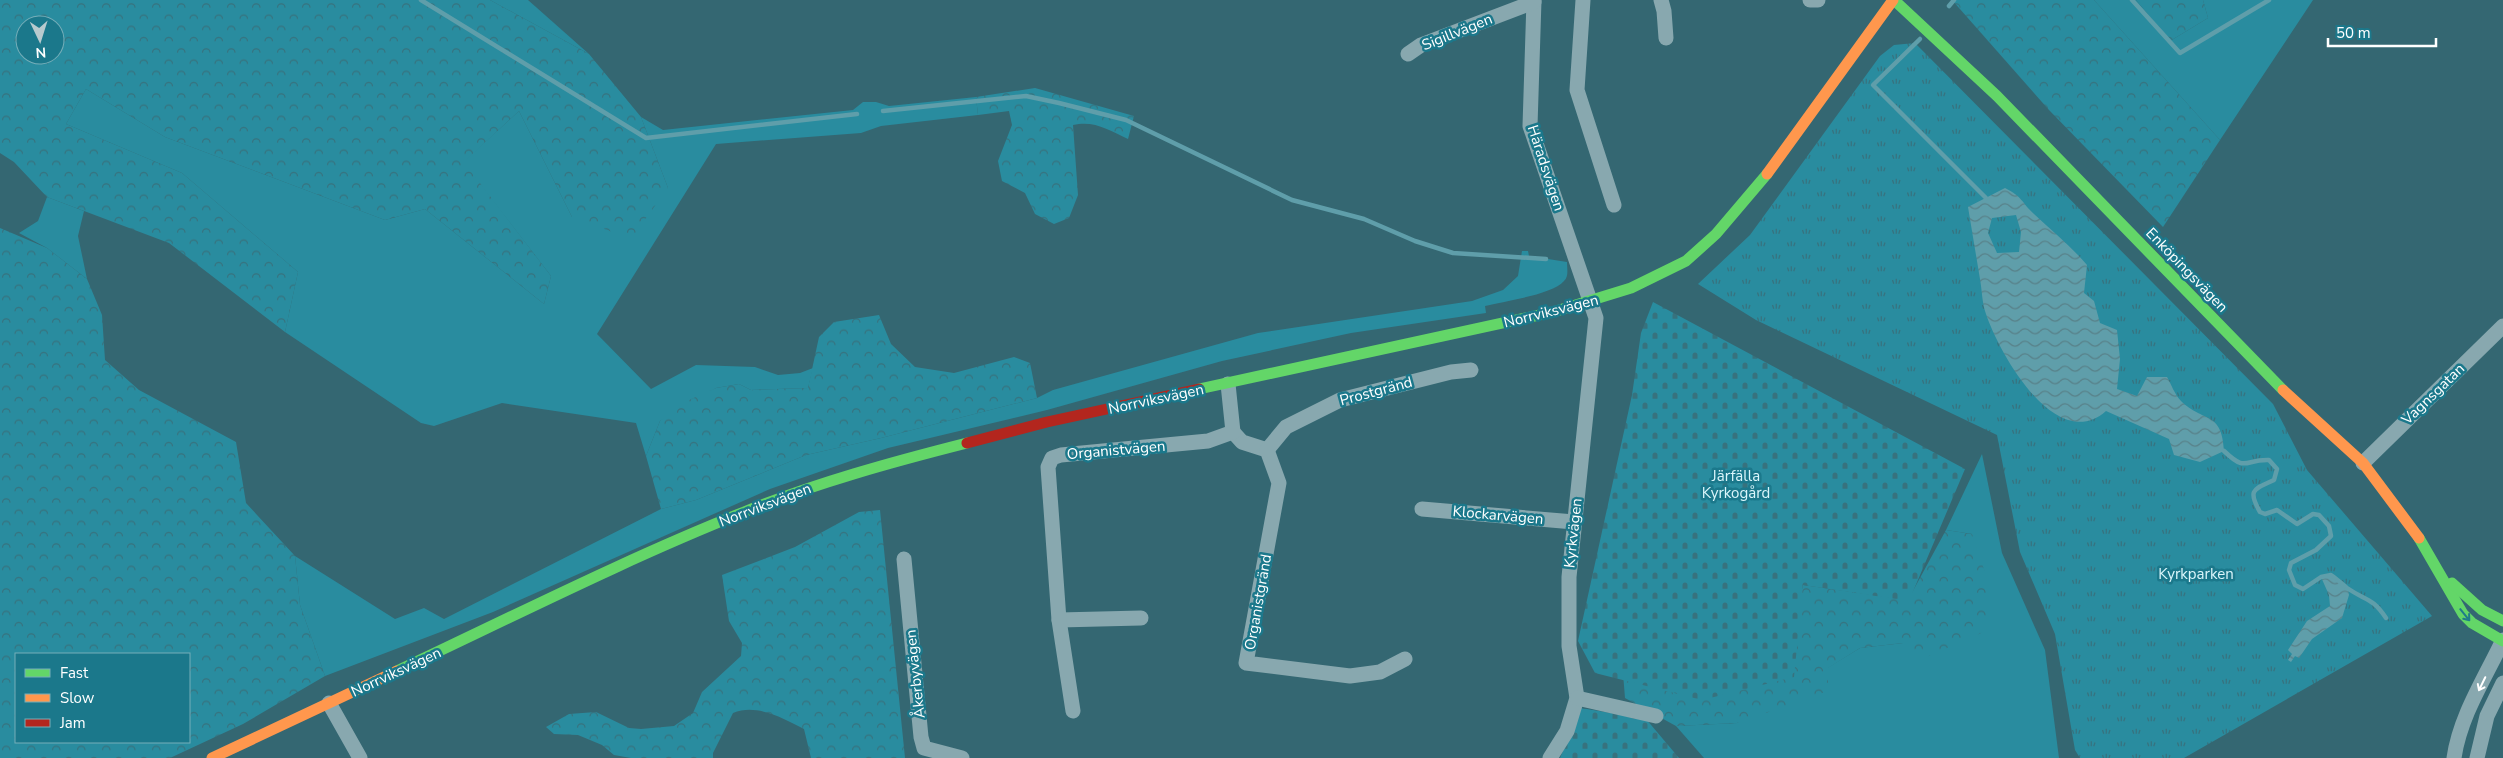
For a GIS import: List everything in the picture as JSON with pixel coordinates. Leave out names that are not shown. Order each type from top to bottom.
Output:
[{"type":"street","points":[[1583,0],[1577,90],[1614,204]]},
{"type":"street","points":[[1661,0],[1664,11],[1666,38]]},
{"type":"street","points":[[1810,0],[1818,0]]},
{"type":"street","name":"Norrviksvägen","points":[[212,758],[622,565],[743,512],[802,490],[904,459],[1047,422],[1228,384],[1591,302],[1631,288],[1686,261],[1716,234],[1782,156],[1872,26],[1894,0]]},
{"type":"street","name":"Enköpingsvägen","points":[[1894,0],[1997,96],[2269,377],[2363,462],[2413,527],[2463,614],[2472,623],[2503,640]]},
{"type":"street","name":"Häradsvägen","points":[[1534,1],[1530,126],[1591,302]]},
{"type":"street","name":"Sigillvägen","points":[[1408,54],[1421,45],[1534,1]]},
{"type":"street","name":"Kyrkvägen","points":[[1550,758],[1568,731],[1577,698],[1569,646],[1567,614],[1574,522],[1596,318],[1591,302]]},
{"type":"street","name":"Vagnsgatan","points":[[2363,462],[2503,326]]},
{"type":"street","name":"Prostgränd","points":[[1267,450],[1286,427],[1340,400],[1451,372],[1472,370]]},
{"type":"street","points":[[1228,384],[1233,432],[1242,442],[1267,450]]},
{"type":"street","name":"Organistvägen","points":[[1073,710],[1059,620],[1047,480],[1048,467],[1052,458],[1061,455],[1208,441],[1233,432]]},
{"type":"street","name":"Organistgränd","points":[[1267,450],[1279,483],[1246,663],[1350,676],[1380,672],[1405,658]]},
{"type":"street","name":"Klockarvägen","points":[[1422,510],[1574,522]]},
{"type":"street","name":"Åkerbyvägen","points":[[904,559],[922,743],[924,748],[933,752],[962,758]]},
{"type":"street","name":"Enköpingsvägen","points":[[2442,575],[2482,610],[2503,621]]},
{"type":"street","points":[[1059,620],[1141,618]]},
{"type":"street","points":[[2454,758],[2456,742],[2465,717],[2503,640]]},
{"type":"street","points":[[2477,758],[2487,716],[2503,683]]},
{"type":"street","points":[[1577,698],[1656,716]]},
{"type":"street","points":[[329,703],[360,758]]},
{"type":"green space","points":[[0,0],[490,0],[589,54],[641,117],[668,188],[631,239],[572,217],[519,111],[464,162],[551,276],[544,304],[425,209],[385,220],[165,137],[86,89],[66,124],[182,173],[298,272],[285,332],[169,243],[47,197],[14,162],[0,153]]},
{"type":"green space","points":[[490,0],[528,0],[589,54]]},
{"type":"green space","points":[[1952,0],[2094,0],[2220,140],[2163,227],[2049,110]]},
{"type":"green space","points":[[2094,0],[2136,0],[2170,41],[2208,18],[2203,0],[2313,0],[2220,140]]},
{"type":"green space","points":[[2136,0],[2203,0],[2208,18],[2170,41]]},
{"type":"green space","name":"Kyrkparken","points":[[1915,43],[2273,404],[2307,470],[2432,616],[2184,758],[2080,758],[2075,750],[2055,634],[2020,552],[1997,435],[1756,320],[1698,284],[1750,235],[1880,56],[1894,45]]},
{"type":"green space","points":[[1035,88],[1134,116],[1128,139],[1095,125],[1073,125],[1078,195],[1069,218],[1054,224],[1035,214],[1025,193],[1002,181],[998,161],[1012,125],[1009,111],[978,115],[976,97]]},
{"type":"green space","points":[[86,89],[165,137],[385,220],[425,209],[544,304],[551,276],[463,162],[519,111],[572,217],[668,188],[641,117],[663,130],[853,110],[863,102],[876,102],[889,106],[976,97],[978,115],[881,126],[861,133],[716,144],[597,334],[651,389],[696,365],[755,367],[778,375],[800,373],[813,368],[808,388],[751,390],[739,384],[716,388],[660,421],[646,456],[636,423],[502,403],[434,426],[421,423],[285,332],[298,272],[182,173],[66,124]]},
{"type":"green space","points":[[47,197],[84,211],[78,236],[87,279],[47,248],[19,233],[38,221]]},
{"type":"green space","points":[[0,228],[47,248],[87,279],[102,315],[105,360],[139,390],[236,442],[246,503],[295,556],[300,605],[325,676],[243,724],[170,758],[0,758]]},
{"type":"green space","points":[[1522,251],[1528,251],[1529,256],[1567,262],[1566,279],[1558,286],[1539,294],[1485,306],[1486,313],[1351,333],[1222,361],[1047,410],[888,448],[770,489],[493,612],[325,676],[300,605],[295,556],[395,619],[424,608],[444,619],[661,509],[696,500],[806,455],[1037,398],[1053,390],[1258,333],[1472,301],[1503,290],[1518,276]]},
{"type":"green space","name":"Järfälla Kyrkogård","points":[[1653,302],[1965,469],[1909,601],[1803,585],[1794,677],[1702,700],[1595,673],[1578,641],[1632,395],[1641,333]]},
{"type":"green space","points":[[879,315],[891,344],[915,367],[954,373],[1014,357],[1030,363],[1037,398],[806,455],[696,500],[661,509],[646,456],[660,421],[680,404],[716,388],[739,384],[751,390],[808,388],[819,337],[834,322]]},
{"type":"green space","points":[[1982,454],[2002,553],[2045,650],[2059,758],[1704,758],[1676,726],[1737,723],[1860,648],[1903,643],[1972,534],[1946,530]]},
{"type":"green space","points":[[880,510],[905,758],[811,758],[804,729],[769,713],[751,710],[733,713],[713,753],[713,758],[631,758],[614,755],[602,745],[578,735],[554,734],[546,727],[569,714],[596,712],[629,728],[641,729],[674,726],[693,713],[702,692],[741,656],[742,643],[729,621],[722,575],[795,547],[859,512]]},
{"type":"green space","points":[[1946,530],[1972,534],[1987,578],[1988,630],[1924,658],[1903,643],[1860,648],[1828,668],[1828,691],[1737,723],[1676,726],[1625,698],[1623,673],[1803,585],[1908,600]]},
{"type":"green space","points":[[1581,708],[1646,719],[1679,758],[1560,758]]},
{"type":"water","points":[[2005,188],[2019,197],[2087,265],[2084,293],[2094,301],[2100,323],[2117,330],[2120,359],[2117,389],[2137,396],[2147,377],[2167,377],[2181,401],[2189,408],[2210,419],[2220,429],[2224,451],[2200,462],[2174,455],[2169,439],[2106,411],[2087,421],[2068,420],[2049,410],[2032,394],[2003,352],[1986,314],[1968,207]],"holes":[[[2016,215],[2021,232],[2019,252],[1997,253],[1988,233],[1992,218]]]},
{"type":"water","points":[[2331,575],[2348,589],[2349,595],[2342,618],[2312,639],[2299,658],[2295,656],[2291,662],[2288,660],[2292,654],[2288,650],[2307,621],[2330,606],[2329,595],[2321,577]]},
{"type":"waterway","points":[[421,0],[646,138],[857,114]]},
{"type":"waterway","points":[[1949,6],[1954,0]]},
{"type":"waterway","points":[[2132,0],[2180,53],[2269,0]]},
{"type":"waterway","points":[[1920,39],[1873,85],[1986,198]]},
{"type":"waterway","points":[[883,111],[1026,96],[1059,103],[1126,120],[1292,200],[1364,219],[1415,241],[1453,253],[1546,259]]},
{"type":"waterway","points":[[2224,451],[2237,462],[2246,463],[2269,460],[2277,469],[2274,480],[2255,490],[2254,498],[2260,512],[2265,514],[2277,510],[2297,524],[2313,514],[2319,515],[2329,526],[2331,536],[2316,550],[2291,563],[2289,570],[2295,585],[2303,589],[2321,577],[2331,575],[2347,588],[2377,606],[2386,618]]},
{"type":"traffic: fast","points":[[1894,0],[1997,96],[2283,390]]},
{"type":"traffic: fast","points":[[1199,389],[1553,312],[1631,288],[1686,261],[1716,234],[1767,174]]},
{"type":"traffic: fast","points":[[397,671],[613,569],[744,512],[854,474],[967,443]]},
{"type":"traffic: fast","points":[[2419,538],[2463,614],[2472,623],[2503,641]]},
{"type":"traffic: fast","points":[[2452,583],[2482,610],[2503,621]]},
{"type":"traffic: slow","points":[[1767,174],[1893,0]]},
{"type":"traffic: slow","points":[[2283,390],[2363,463],[2419,538]]},
{"type":"traffic: slow","points":[[212,758],[397,671]]},
{"type":"traffic: jam","points":[[967,443],[1047,422],[1199,389]]}]
